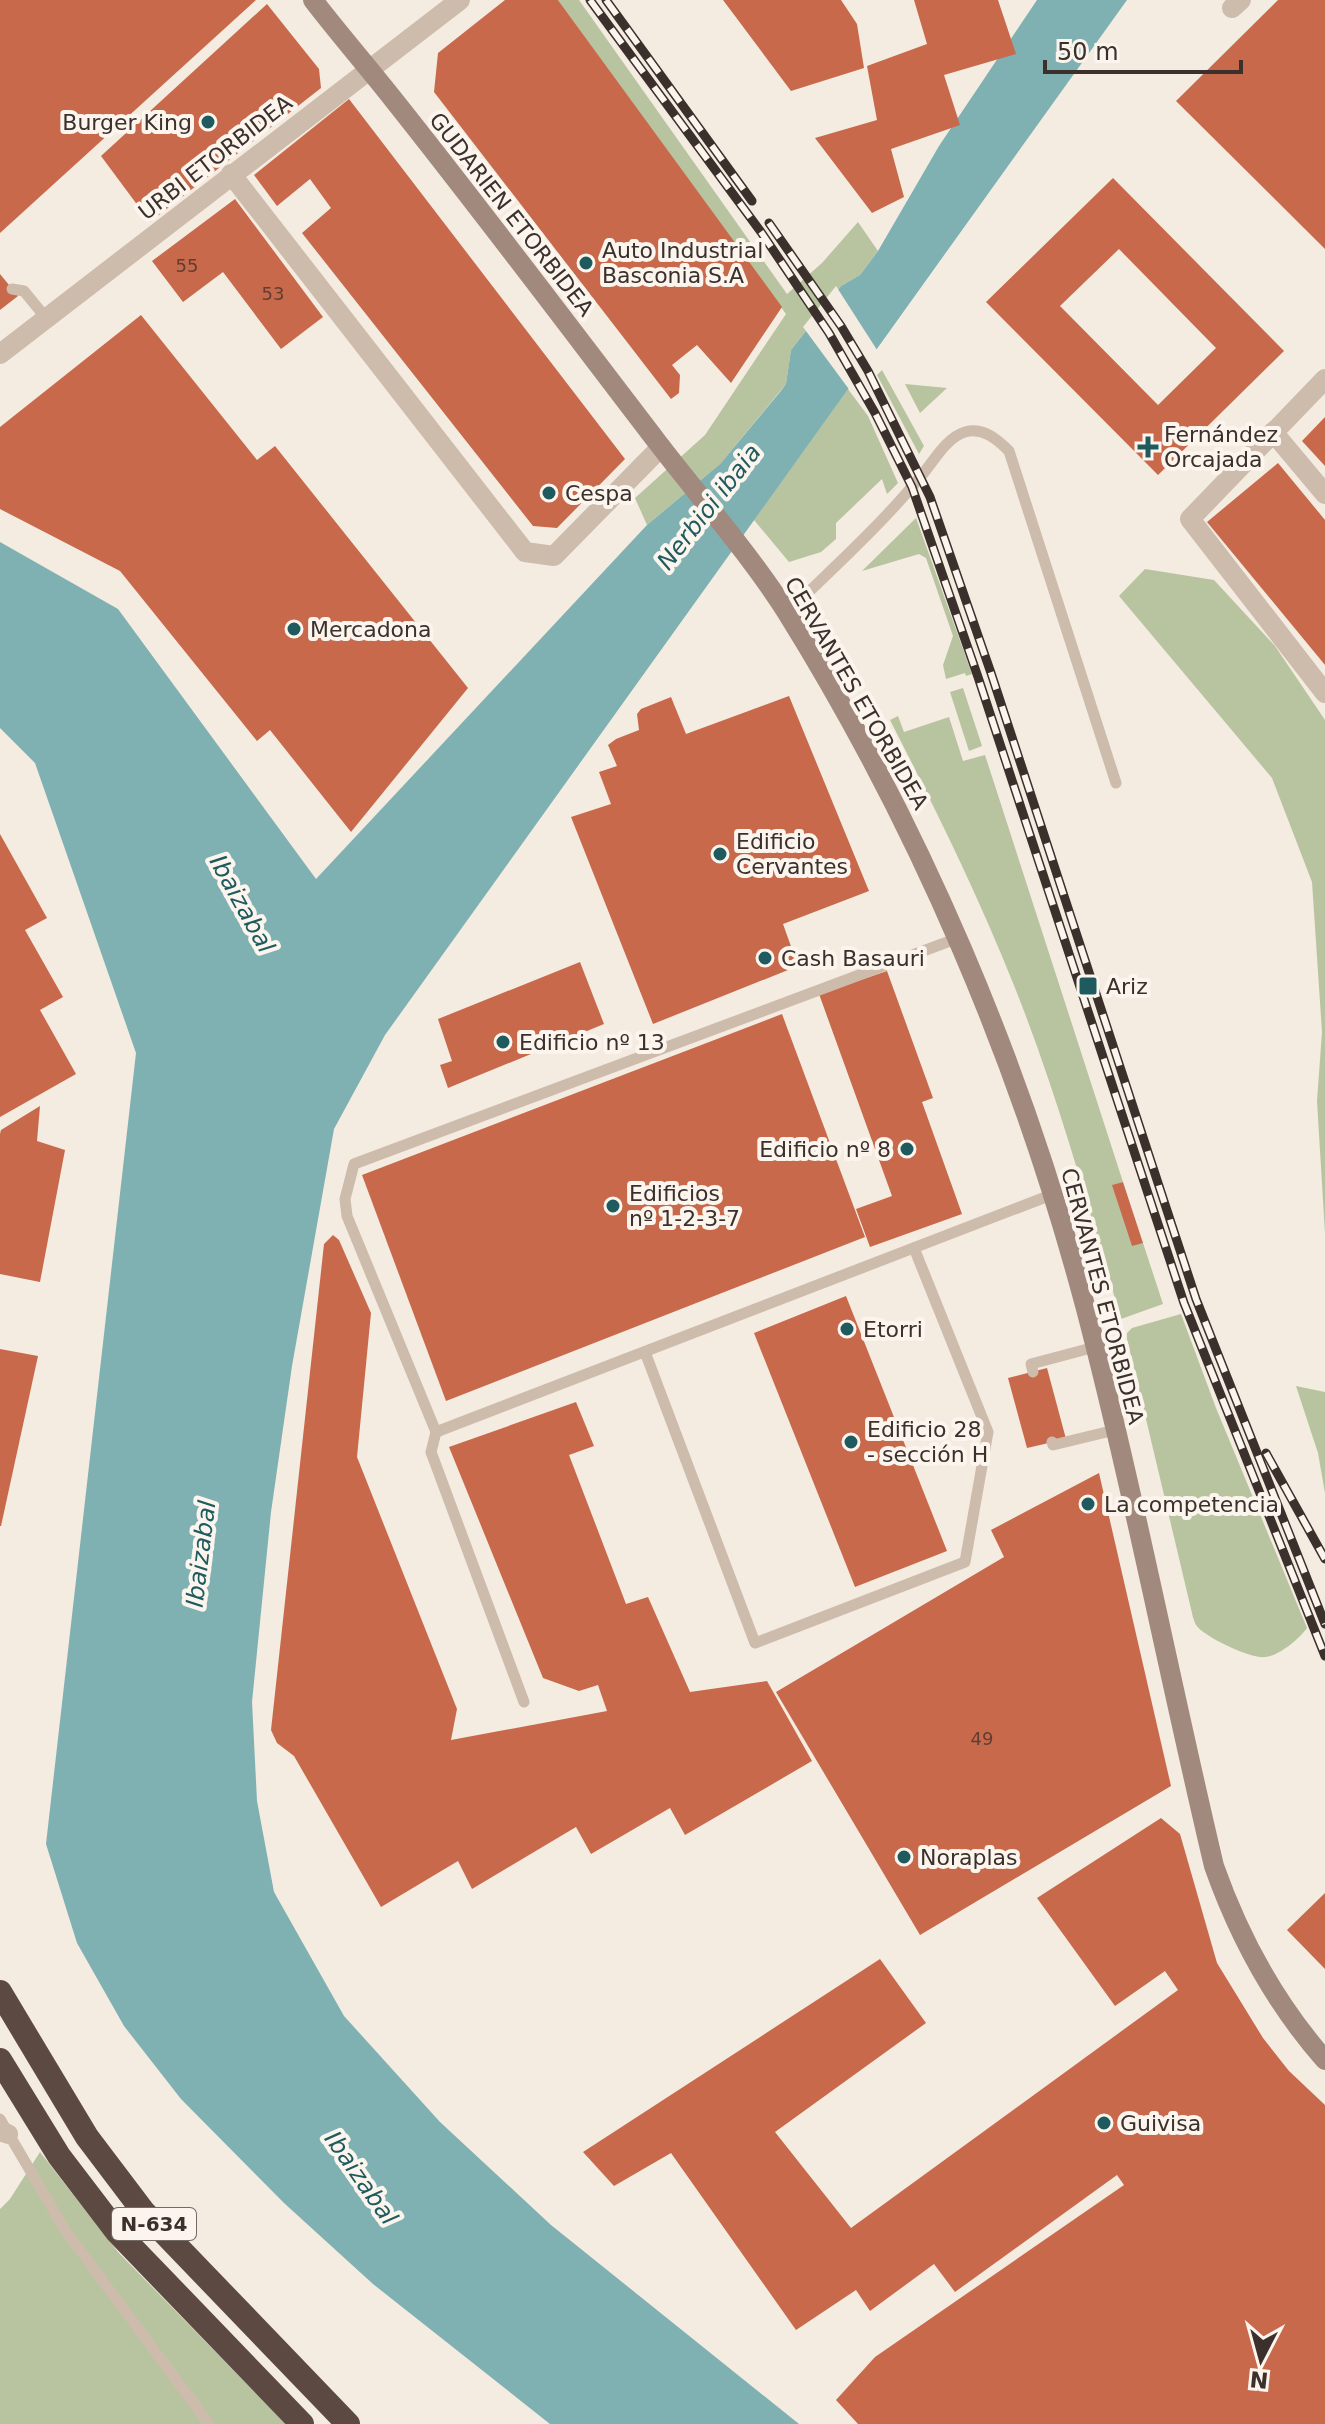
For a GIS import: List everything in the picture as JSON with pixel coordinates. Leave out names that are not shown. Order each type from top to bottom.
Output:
[{"type":"highway","name":"N-634","points":[[0,1992],[71,2113],[134,2199],[162,2232],[348,2424]]},
{"type":"highway","name":"N-634","points":[[0,2060],[59,2156],[117,2232],[302,2424]]},
{"type":"street","name":"GUDARIEN ETORBIDEA","points":[[313,0],[758,570]]},
{"type":"street","name":"URBI ETORBIDEA","points":[[0,354],[460,0]]},
{"type":"street","points":[[231,174],[525,552],[554,556],[666,453]]},
{"type":"street","points":[[1325,379],[1190,519],[1325,693]]},
{"type":"street","points":[[1273,432],[1325,494]]},
{"type":"street","name":"CERVANTES ETORBIDEA","points":[[758,570],[851,722],[905,825],[958,938],[1013,1080],[1051,1195],[1095,1347],[1214,1866],[1230,1913],[1245,1944],[1290,2017],[1325,2060]]},
{"type":"lane","points":[[12,289],[24,291],[46,318]]},
{"type":"lane","points":[[787,613],[901,498],[952,440],[965,432],[980,432],[995,437],[1009,451],[1116,783]]},
{"type":"lane","points":[[524,1702],[431,1452],[436,1432],[347,1216],[345,1199],[354,1164],[958,938]]},
{"type":"lane","points":[[436,1432],[1051,1195]]},
{"type":"lane","points":[[645,1352],[755,1643],[965,1562],[988,1432],[914,1248]]},
{"type":"lane","points":[[1033,1372],[1031,1364],[1095,1347]]},
{"type":"lane","points":[[1052,1444],[1115,1430]]},
{"type":"lane","points":[[3,2128],[65,2230],[209,2424]]},
{"type":"green space","points":[[558,0],[579,0],[787,294],[822,263],[858,222],[878,251],[860,275],[841,286],[791,350],[786,384],[720,464],[647,525],[635,498],[705,435],[786,314]]},
{"type":"green space","points":[[882,370],[924,446],[919,454],[877,375]]},
{"type":"green space","points":[[905,384],[947,388],[920,413]]},
{"type":"green space","points":[[848,389],[868,416],[898,483],[887,494],[882,479],[836,523],[836,539],[821,552],[789,562],[754,520]]},
{"type":"green space","points":[[916,518],[972,674],[946,679],[943,665],[953,636],[926,558],[919,554],[862,571]]},
{"type":"green space","points":[[1145,569],[1214,580],[1275,646],[1325,720],[1325,1233],[1317,1101],[1322,1032],[1312,882],[1272,778],[1119,596]]},
{"type":"green space","points":[[963,688],[982,746],[969,751],[950,692]]},
{"type":"green space","points":[[898,716],[904,732],[949,717],[963,761],[985,755],[1123,1182],[1113,1185],[1143,1243],[1163,1304],[1121,1319],[1071,1150],[1029,1024],[970,883],[890,720]]},
{"type":"green space","points":[[1181,1314],[1216,1408],[1307,1628],[1288,1646],[1270,1656],[1249,1655],[1218,1641],[1196,1625],[1192,1615],[1127,1339],[1127,1333],[1132,1328]]},
{"type":"green space","points":[[1296,1386],[1325,1392],[1325,1493],[1318,1453]]},
{"type":"green space","points":[[40,2152],[118,2252],[286,2424],[0,2424],[0,2209],[10,2199]]},
{"type":"water","points":[[1037,0],[1127,0],[385,1035],[334,1129],[292,1366],[271,1512],[252,1702],[257,1801],[274,1892],[344,2016],[440,2122],[551,2225],[799,2424],[550,2424],[373,2284],[284,2203],[181,2099],[124,2026],[77,1943],[46,1844],[136,1053],[35,763],[0,728],[0,542],[118,609],[316,879],[647,525],[720,464],[780,392],[786,384],[791,350],[841,286],[860,275],[878,251],[939,146]]},
{"type":"pier","points":[[836,286],[879,353],[851,392],[803,327]]},
{"type":"building","points":[[0,0],[256,0],[0,233]]},
{"type":"building","points":[[505,0],[558,0],[782,307],[731,383],[697,345],[672,365],[680,375],[679,393],[671,399],[434,92],[438,53]]},
{"type":"building","points":[[723,0],[841,0],[857,24],[864,68],[791,91]]},
{"type":"building","points":[[914,0],[998,0],[1016,54],[944,75],[960,125],[891,149],[904,197],[872,213],[815,138],[877,120],[867,66],[927,44]]},
{"type":"building","points":[[1278,0],[1325,0],[1325,249],[1176,101]]},
{"type":"building","name":"Burger King","points":[[267,4],[319,69],[321,88],[150,222],[101,156]]},
{"type":"building","points":[[349,99],[625,459],[557,528],[533,526],[302,233],[331,208],[310,179],[277,206],[254,175]]},
{"type":"building","points":[[1113,178],[1284,351],[1158,475],[986,302]],"holes":[[[1119,249],[1216,348],[1158,405],[1060,306]]]},
{"type":"building","points":[[235,199],[323,317],[281,349],[223,272],[183,302],[152,261]]},
{"type":"building","points":[[0,274],[18,296],[0,310]]},
{"type":"building","name":"Mercadona","points":[[141,315],[257,460],[275,446],[468,688],[351,832],[270,730],[257,741],[120,571],[0,509],[0,427]]},
{"type":"building","points":[[1325,417],[1325,466],[1302,441]]},
{"type":"building","points":[[1278,463],[1325,520],[1325,665],[1207,522]]},
{"type":"building","name":"Edificio Cervantes","points":[[789,696],[869,891],[783,924],[798,966],[653,1024],[571,817],[611,804],[599,772],[617,766],[608,745],[639,730],[637,714],[641,709],[671,697],[686,734]]},
{"type":"building","points":[[0,834],[47,918],[25,930],[63,997],[40,1010],[76,1074],[0,1117]]},
{"type":"building","name":"Edificio nº 13","points":[[580,962],[604,1024],[448,1088],[440,1065],[452,1061],[438,1019]]},
{"type":"building","name":"Edificio nº 8","points":[[887,971],[933,1098],[922,1102],[962,1214],[870,1247],[856,1209],[892,1196],[819,994]]},
{"type":"building","name":"Edificios nº 1-2-3-7","points":[[782,1014],[865,1237],[446,1401],[362,1175]]},
{"type":"building","points":[[40,1106],[37,1141],[65,1150],[40,1282],[0,1274],[0,1134],[1,1130]]},
{"type":"building","points":[[1123,1182],[1143,1243],[1132,1246],[1112,1185]]},
{"type":"building","points":[[333,1235],[339,1240],[371,1313],[357,1457],[457,1709],[451,1740],[607,1711],[598,1685],[579,1691],[543,1678],[449,1447],[576,1402],[594,1446],[569,1455],[626,1604],[648,1597],[690,1692],[767,1681],[812,1761],[685,1835],[670,1808],[591,1854],[576,1827],[472,1889],[458,1861],[381,1907],[294,1756],[277,1743],[271,1730],[324,1244]]},
{"type":"building","name":"Edificio 28 - sección H","points":[[846,1296],[947,1551],[855,1587],[754,1333]]},
{"type":"building","points":[[0,1349],[38,1356],[1,1526],[0,1526]]},
{"type":"building","points":[[1047,1368],[1066,1439],[1027,1448],[1008,1378]]},
{"type":"building","points":[[1099,1473],[1171,1786],[920,1935],[776,1692],[1004,1557],[991,1530]]},
{"type":"building","points":[[1161,1818],[1180,1834],[1217,1963],[1263,2038],[1289,2071],[1325,2105],[1325,2424],[858,2424],[836,2400],[875,2357],[1124,2185],[1117,2175],[955,2292],[934,2264],[870,2311],[856,2290],[796,2330],[671,2153],[614,2186],[583,2152],[880,1959],[926,2023],[775,2132],[851,2228],[1178,1990],[1165,1971],[1115,2006],[1037,1898]]},
{"type":"building","points":[[1325,1893],[1325,1969],[1287,1930]]},
{"type":"railway","points":[[590,0],[761,232],[829,333],[875,413],[912,487],[978,677],[1184,1303],[1325,1656]]},
{"type":"railway","points":[[606,0],[752,201]]},
{"type":"railway","points":[[769,223],[841,326],[868,371],[930,497],[991,673],[1196,1299],[1325,1624]]},
{"type":"railway","points":[[1266,1453],[1325,1559]]},
{"type":"place","name":"Burger King","points":[[208,122]]},
{"type":"place","name":"Auto Industrial Basconia S.A","points":[[586,263]]},
{"type":"place","name":"Fernández Orcajada","points":[[1148,447]]},
{"type":"place","name":"Cespa","points":[[549,493]]},
{"type":"place","name":"Mercadona","points":[[294,629]]},
{"type":"place","name":"Edificio Cervantes","points":[[720,854]]},
{"type":"place","name":"Cash Basauri","points":[[765,958]]},
{"type":"place","name":"Ariz","points":[[1088,986]]},
{"type":"place","name":"Edificio nº 13","points":[[503,1042]]},
{"type":"place","name":"Edificio nº 8","points":[[907,1149]]},
{"type":"place","name":"Edificios nº 1-2-3-7","points":[[613,1206]]},
{"type":"place","name":"Etorri","points":[[847,1329]]},
{"type":"place","name":"Edificio 28 - sección H","points":[[851,1442]]},
{"type":"place","name":"La competencia","points":[[1088,1504]]},
{"type":"place","name":"Noraplas","points":[[904,1857]]},
{"type":"place","name":"Guivisa","points":[[1104,2123]]},
{"type":"water label","name":"Nerbioi ibaia","points":[[709,507]]},
{"type":"water label","name":"Ibaizabal","points":[[242,904]]},
{"type":"water label","name":"Ibaizabal","points":[[201,1554]]},
{"type":"water label","name":"Ibaizabal","points":[[361,2178]]}]
